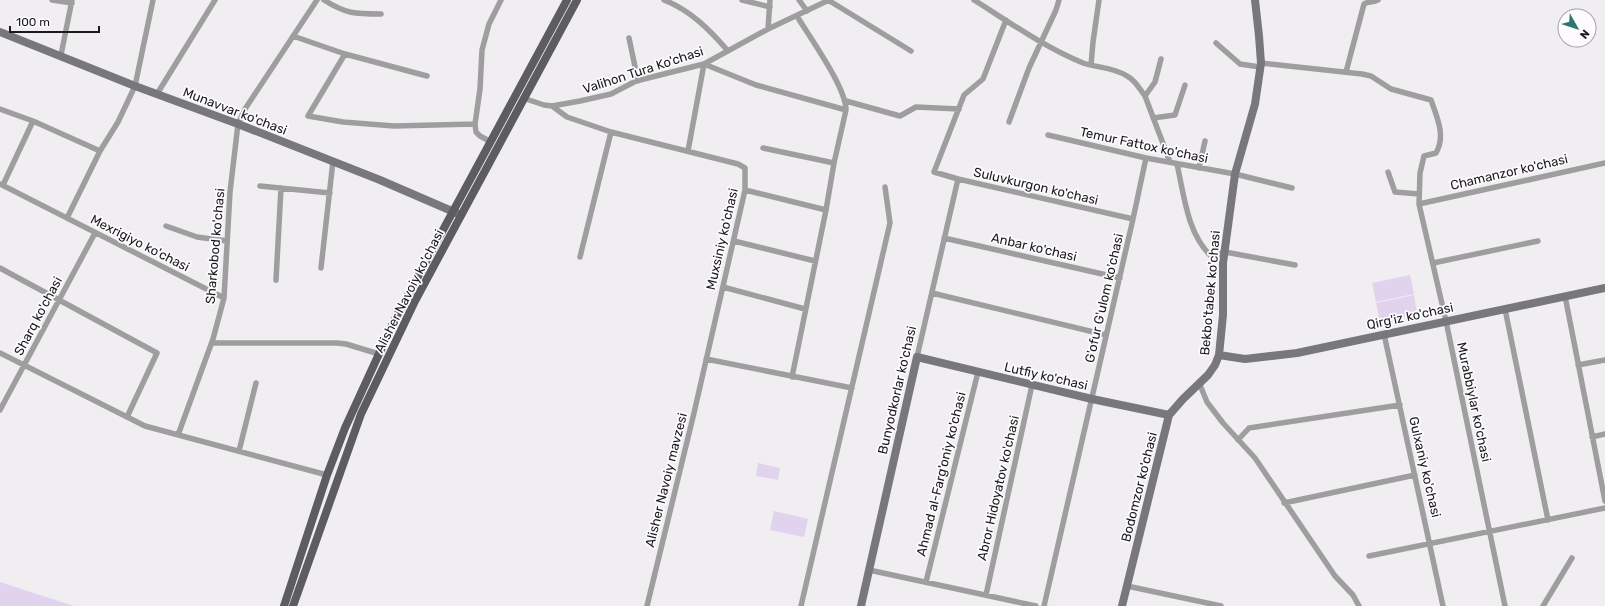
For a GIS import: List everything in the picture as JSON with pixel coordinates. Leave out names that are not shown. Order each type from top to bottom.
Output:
[{"type":"main road","name":"Alisher Navoiy ko'chasi","points":[[284,606],[327,475],[345,428],[395,319],[567,0]]},
{"type":"main road","name":"Alisher Navoiy ko'chasi","points":[[292,606],[361,414],[415,302],[523,98],[577,0]]},
{"type":"main road","name":"Bekbo'tabek ko'chasi","points":[[1200,384],[1215,365],[1219,355],[1225,252],[1235,174],[1255,104],[1261,65],[1255,0]]},
{"type":"main road","name":"Munavvar ko'chasi","points":[[0,32],[61,55],[135,86],[334,161],[461,215]]},
{"type":"main road","name":"Qirg'iz ko'chasi","points":[[1219,355],[1246,359],[1289,354],[1605,288]]},
{"type":"main road","name":"Lutfiy ko'chasi","points":[[917,357],[1092,399],[1169,415]]},
{"type":"main road","name":"Bunyodkorlar ko'chasi","points":[[861,606],[917,357]]},
{"type":"main road","name":"Bodomzor ko'chasi","points":[[1122,606],[1169,415],[1183,399],[1200,384]]},
{"type":"street","points":[[52,0],[72,2],[61,55]]},
{"type":"street","points":[[67,218],[100,151],[118,122],[135,86],[153,0]]},
{"type":"street","points":[[157,94],[215,0]]},
{"type":"street","name":"Sharkobod ko'chasi","points":[[178,435],[212,343],[224,298],[230,192],[238,124],[245,109],[316,0]]},
{"type":"street","points":[[324,0],[334,6],[354,14],[381,14]]},
{"type":"street","points":[[491,142],[476,132],[475,124],[480,89],[482,50],[489,24],[500,0]]},
{"type":"street","points":[[664,0],[675,4],[708,29],[728,51]]},
{"type":"street","points":[[742,0],[770,7]]},
{"type":"street","points":[[768,29],[770,0]]},
{"type":"street","points":[[799,0],[807,11]]},
{"type":"street","points":[[828,0],[911,51]]},
{"type":"street","name":"Valihon Tura Ko'chasi","points":[[523,98],[552,106],[610,94],[638,81],[704,64],[768,29],[828,0]]},
{"type":"street","points":[[974,0],[1042,42],[1084,63],[1118,70],[1129,76],[1145,96],[1170,162]]},
{"type":"street","points":[[1009,122],[1029,68],[1042,42],[1059,0]]},
{"type":"street","points":[[1092,65],[1093,42],[1099,0]]},
{"type":"street","points":[[1216,43],[1240,64],[1346,72],[1364,4],[1378,0]]},
{"type":"street","points":[[792,377],[814,261],[846,110],[846,101],[840,86],[797,16]]},
{"type":"street","points":[[846,101],[900,116],[916,107],[958,109],[964,96],[983,79],[1006,20]]},
{"type":"street","points":[[293,36],[345,54],[427,76]]},
{"type":"street","points":[[629,38],[638,81]]},
{"type":"street","points":[[345,54],[308,116],[343,122],[394,126],[475,124]]},
{"type":"street","points":[[1145,96],[1155,82],[1160,59]]},
{"type":"street","points":[[688,151],[704,64],[756,85],[846,110]]},
{"type":"street","name":"Murabbiylar ko'chasi","points":[[1346,72],[1371,76],[1391,89],[1431,100],[1439,122],[1441,141],[1436,153],[1424,156],[1420,173],[1419,204],[1446,321],[1505,606]]},
{"type":"street","points":[[1153,118],[1175,115],[1185,85]]},
{"type":"street","name":"Muxsiniy ko'chasi","points":[[552,106],[567,118],[611,132],[738,164],[745,168],[745,190],[706,359]]},
{"type":"street","points":[[0,109],[100,151]]},
{"type":"street","name":"Suluvkurgon ko'chasi","points":[[958,109],[934,172],[958,179],[1133,219]]},
{"type":"street","points":[[2,184],[33,122]]},
{"type":"street","points":[[580,257],[611,132]]},
{"type":"street","name":"Temur Fattox ko'chasi","points":[[1048,135],[1146,158],[1235,174],[1292,188]]},
{"type":"street","points":[[1199,168],[1205,141]]},
{"type":"street","points":[[763,148],[834,163]]},
{"type":"street","name":"G'ofur G'ulom ko'chasi","points":[[1044,606],[1120,278],[1146,158]]},
{"type":"street","points":[[321,268],[334,161]]},
{"type":"street","name":"Chamanzor ko'chasi","points":[[1419,204],[1605,163]]},
{"type":"street","points":[[1177,164],[1187,211],[1193,229],[1206,250],[1212,256],[1225,252],[1295,265]]},
{"type":"street","points":[[1388,172],[1395,192],[1419,194]]},
{"type":"street","name":"Bunyodkorlar ko'chasi","points":[[917,357],[958,179]]},
{"type":"street","name":"Mexrigiyo ko'chasi","points":[[2,184],[224,298]]},
{"type":"street","points":[[260,186],[330,192]]},
{"type":"street","points":[[801,606],[890,223],[885,187]]},
{"type":"street","points":[[276,280],[282,188]]},
{"type":"street","points":[[745,190],[826,210]]},
{"type":"street","points":[[166,226],[197,237],[227,241]]},
{"type":"street","name":"Sharq ko'chasi","points":[[0,410],[95,233]]},
{"type":"street","name":"Anbar ko'chasi","points":[[944,238],[1120,278]]},
{"type":"street","points":[[734,241],[814,261]]},
{"type":"street","points":[[1433,263],[1538,241]]},
{"type":"street","points":[[0,268],[157,353],[127,417]]},
{"type":"street","points":[[723,287],[805,308]]},
{"type":"street","points":[[932,293],[1106,335]]},
{"type":"street","points":[[1564,296],[1605,501]]},
{"type":"street","points":[[1505,309],[1548,520]]},
{"type":"street","name":"Gulxaniy ko'chasi","points":[[1384,334],[1431,544],[1443,606]]},
{"type":"street","points":[[212,343],[337,343],[346,344],[379,354]]},
{"type":"street","points":[[0,353],[145,426],[327,475]]},
{"type":"street","points":[[706,359],[852,388]]},
{"type":"street","name":"Alisher Navoiy mavzesi","points":[[647,606],[706,359]]},
{"type":"street","points":[[1578,365],[1605,360]]},
{"type":"street","name":"Ahmad al-Farg'oniy ko'chasi","points":[[926,582],[978,372]]},
{"type":"street","points":[[239,451],[256,383]]},
{"type":"street","points":[[1200,384],[1207,402],[1223,424],[1255,458],[1284,503],[1335,576],[1352,595],[1359,606]]},
{"type":"street","name":"Abror Hidoyatov ko'chasi","points":[[986,595],[1032,385]]},
{"type":"street","points":[[1238,440],[1249,428],[1400,405]]},
{"type":"street","points":[[1592,437],[1605,434]]},
{"type":"street","points":[[1284,503],[1415,475]]},
{"type":"street","points":[[1369,556],[1605,508]]},
{"type":"street","points":[[1543,606],[1572,558]]},
{"type":"street","points":[[869,570],[1036,606]]},
{"type":"street","points":[[1127,586],[1221,606]]},
{"type":"shaded area","points":[[1410,275],[1414,294],[1376,302],[1372,283]]},
{"type":"shaded area","points":[[1414,295],[1417,314],[1380,322],[1376,303]]},
{"type":"shaded area","points":[[758,463],[780,468],[778,480],[756,476]]},
{"type":"shaded area","points":[[774,511],[808,519],[804,537],[770,530]]},
{"type":"shaded area","points":[[0,582],[74,606],[0,606]]}]
